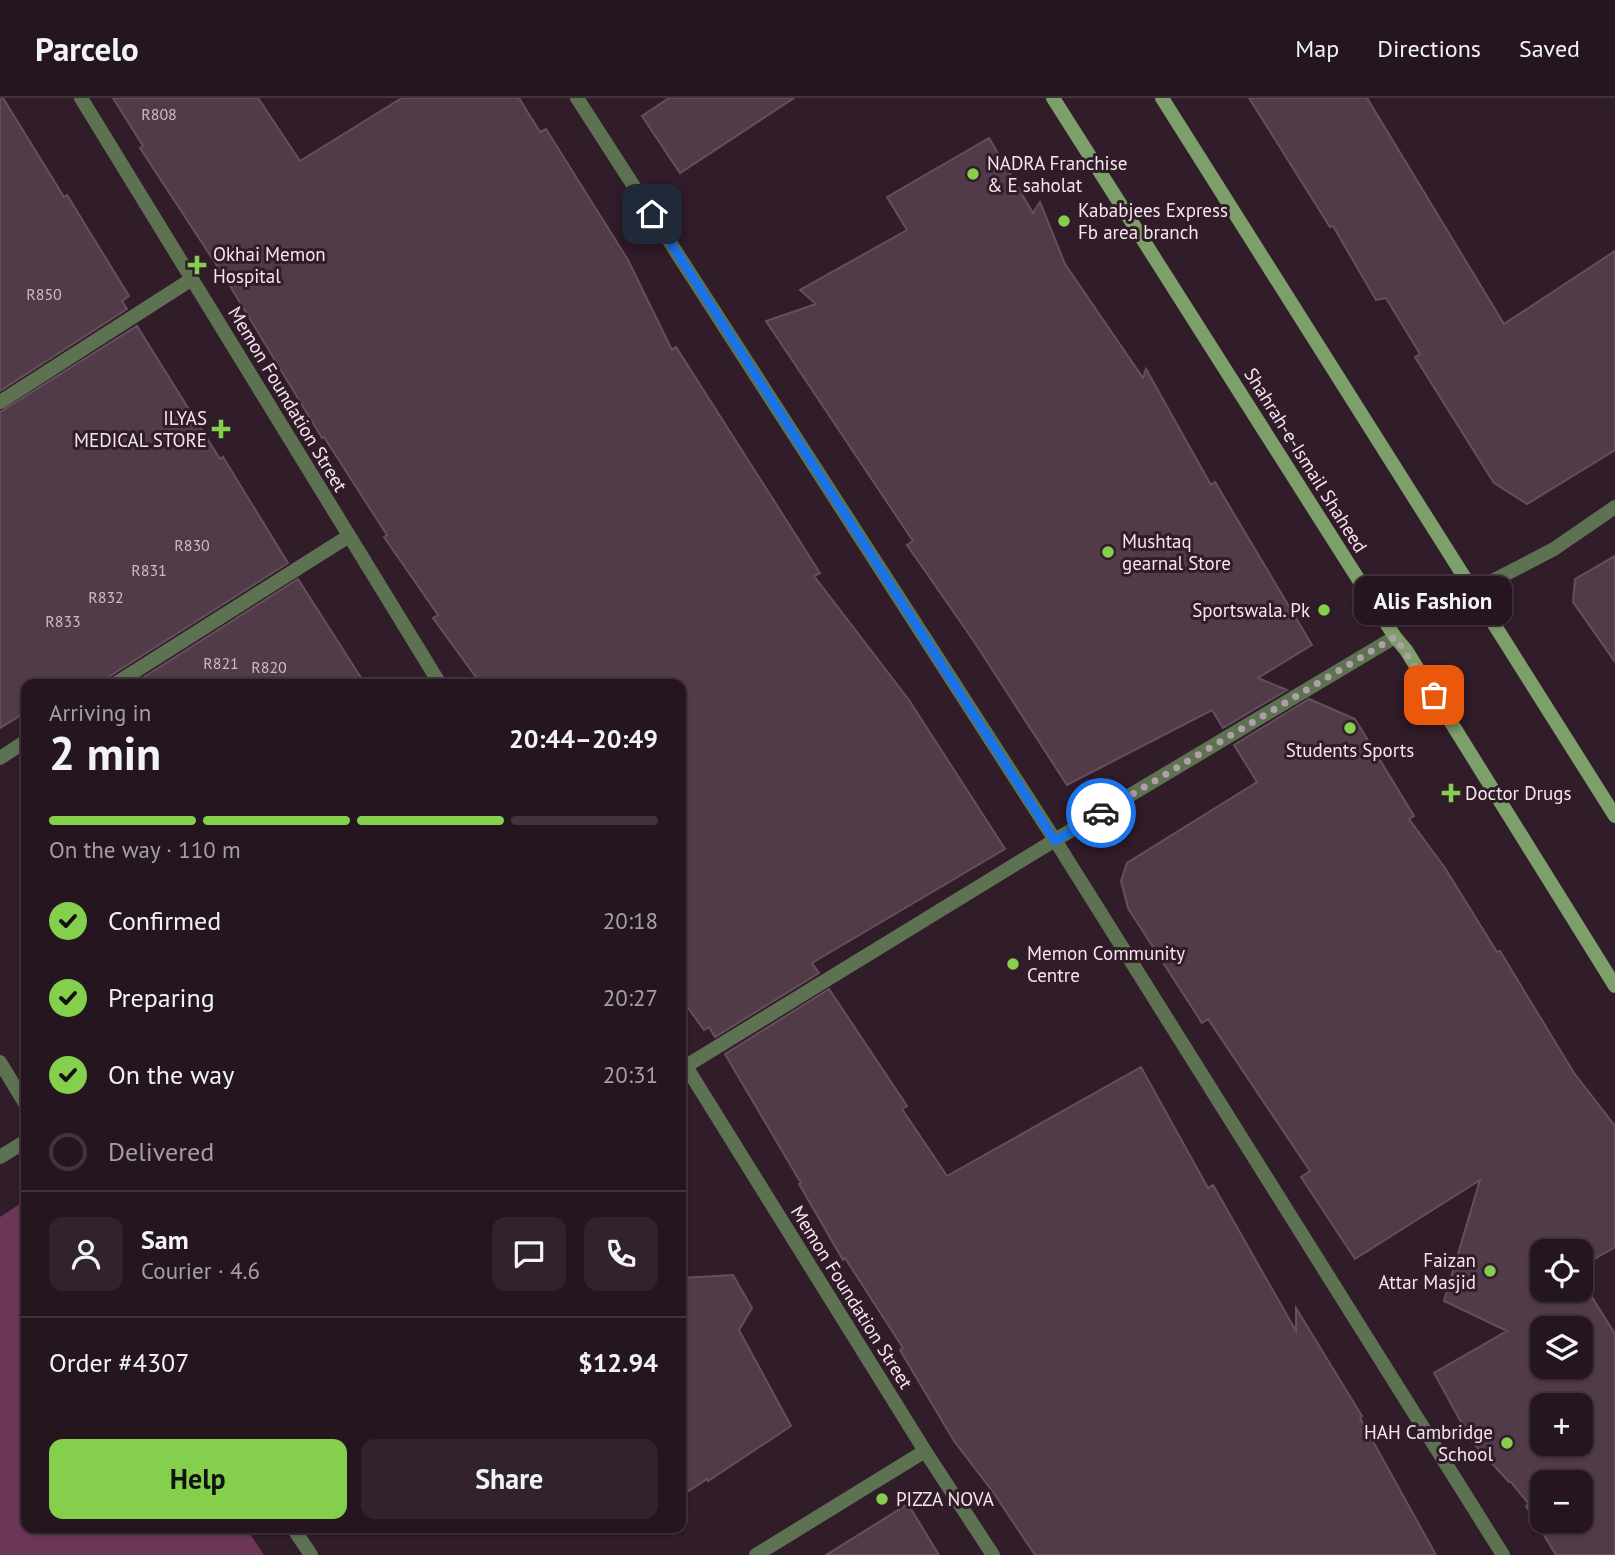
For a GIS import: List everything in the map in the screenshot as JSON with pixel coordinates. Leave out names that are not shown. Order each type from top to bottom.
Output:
[{"type":"main road","name":"Shahrah-e-Ismail Shaheed","points":[[1053,98],[1395,637],[1406,650],[1615,986]]},
{"type":"main road","points":[[1162,98],[1615,816]]},
{"type":"street","name":"Memon Foundation Street","points":[[81,98],[437,679]]},
{"type":"street","points":[[577,98],[1055,841],[1503,1555]]},
{"type":"street","points":[[0,402],[192,279]]},
{"type":"street","points":[[1473,591],[1554,549],[1615,507]]},
{"type":"street","points":[[123,679],[349,536]]},
{"type":"street","points":[[686,1061],[1395,637]]},
{"type":"street","points":[[0,758],[21,744]]},
{"type":"street","points":[[0,1062],[21,1097]]},
{"type":"street","name":"Memon Foundation Street","points":[[686,1068],[993,1555]]},
{"type":"street","points":[[0,1157],[21,1144]]},
{"type":"street","points":[[756,1555],[925,1451]]},
{"type":"street","points":[[296,1533],[311,1555]]},
{"type":"shaded area","points":[[21,1203],[21,1533],[249,1533],[264,1555],[0,1555],[0,1217]]},
{"type":"building","points":[[0,98],[3,98],[64,197],[67,195],[129,296],[122,301],[127,309],[0,391]]},
{"type":"building","points":[[113,98],[258,98],[300,161],[402,98],[519,98],[540,132],[546,129],[628,260],[672,350],[676,347],[820,573],[814,576],[909,700],[1005,849],[812,963],[819,973],[715,1037],[709,1027],[704,1030],[686,1005],[686,679],[477,679],[433,618],[438,615],[384,537],[387,535],[324,437],[322,438],[227,281],[140,148],[143,146]]},
{"type":"building","points":[[669,98],[794,98],[680,173],[642,116]]},
{"type":"building","points":[[1249,98],[1367,98],[1504,324],[1615,251],[1615,450],[1527,504],[1494,483],[1415,357],[1420,354],[1386,298],[1376,300],[1333,226],[1330,227]]},
{"type":"building","points":[[989,138],[1033,213],[1040,202],[1065,264],[1143,378],[1146,369],[1211,485],[1215,482],[1312,645],[1258,678],[1287,690],[1223,728],[1212,710],[1067,785],[973,640],[907,545],[913,541],[766,321],[816,304],[800,290],[907,230],[887,197]]},
{"type":"building","points":[[137,326],[220,459],[223,457],[288,563],[108,679],[21,679],[21,715],[0,728],[0,412]]},
{"type":"building","points":[[1615,556],[1615,662],[1573,602],[1575,579]]},
{"type":"building","points":[[298,579],[362,679],[141,679]]},
{"type":"building","points":[[1309,699],[1355,719],[1414,816],[1409,819],[1445,868],[1497,952],[1500,951],[1574,1073],[1615,1126],[1615,1247],[1593,1260],[1593,1239],[1530,1239],[1530,1302],[1593,1302],[1593,1299],[1615,1334],[1615,1555],[1556,1555],[1543,1533],[1593,1533],[1593,1470],[1530,1470],[1530,1513],[1526,1506],[1529,1504],[1511,1482],[1472,1442],[1434,1373],[1507,1331],[1444,1301],[1480,1180],[1355,1259],[1301,1177],[1310,1171],[1208,1019],[1202,1023],[1128,908],[1121,881],[1127,863],[1257,782],[1234,745]]},
{"type":"building","points":[[829,989],[907,1106],[902,1109],[947,1176],[1141,1067],[1208,1188],[1213,1185],[1296,1331],[1296,1308],[1362,1416],[1360,1418],[1436,1555],[1035,1555],[993,1492],[954,1441],[900,1350],[903,1348],[845,1258],[843,1260],[725,1054]]},
{"type":"building","points":[[733,1275],[752,1308],[739,1330],[791,1426],[686,1493],[686,1278]]},
{"type":"building","points":[[908,1504],[939,1555],[826,1555]]},
{"type":"way so far","points":[[1101,813],[1395,637],[1434,695]]},
{"type":"place","name":"NADRA Franchise & E saholat","points":[[973,174]]},
{"type":"place","name":"Kababjees Express Fb area branch","points":[[1064,221]]},
{"type":"place","name":"Okhai Memon Hospital","points":[[197,265]]},
{"type":"place","name":"ILYAS MEDICAL STORE","points":[[221,429]]},
{"type":"place","name":"Mushtaq gearnal Store","points":[[1108,552]]},
{"type":"place","name":"Sportswala. Pk","points":[[1324,610]]},
{"type":"place","name":"Alis Fashion","points":[[1434,695]]},
{"type":"place","name":"Students Sports","points":[[1350,728]]},
{"type":"place","name":"Doctor Drugs","points":[[1451,793]]},
{"type":"place","name":"Memon Community Centre","points":[[1013,964]]},
{"type":"place","name":"Faizan Attar Masjid","points":[[1490,1271]]},
{"type":"place","name":"HAH Cambridge School","points":[[1507,1443]]},
{"type":"place","name":"PIZZA NOVA","points":[[882,1499]]},
{"type":"route","points":[[652,214],[1055,841],[1101,813]]}]
